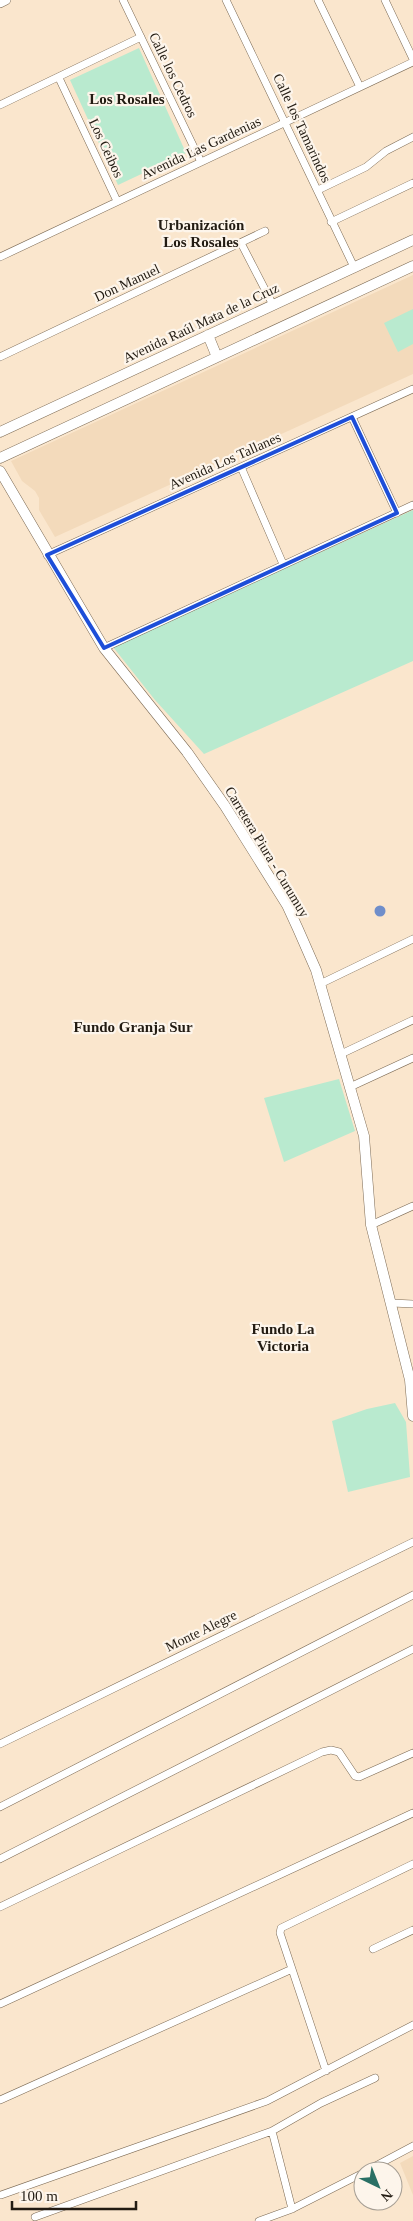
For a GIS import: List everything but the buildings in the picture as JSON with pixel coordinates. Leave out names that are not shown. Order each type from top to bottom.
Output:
[{"type":"main road","name":"Avenida Raúl Mata de la Cruz","points":[[0,432],[413,240]]},
{"type":"main road","points":[[0,458],[413,266]]},
{"type":"main road","points":[[208,335],[217,357]]},
{"type":"main road","name":"Carretera Piura - Curumuy","points":[[0,471],[47,555],[104,648],[187,752],[249,843],[291,913],[320,984],[364,1136],[371,1225],[410,1380],[413,1416]]},
{"type":"street","points":[[0,3],[6,0]]},
{"type":"street","name":"Calle los Cedros","points":[[123,0],[201,162]]},
{"type":"street","name":"Calle los Tamarindos","points":[[226,0],[354,267]]},
{"type":"street","points":[[318,0],[360,87]]},
{"type":"street","points":[[385,0],[413,60]]},
{"type":"street","points":[[0,105],[141,37]]},
{"type":"street","name":"Avenida Las Gardenias","points":[[1,254],[286,123],[413,60]]},
{"type":"street","name":"Los Ceibos","points":[[59,78],[117,201]]},
{"type":"street","points":[[318,190],[366,168],[386,151],[413,137]]},
{"type":"street","points":[[331,222],[413,183]]},
{"type":"street","name":"Don Manuel","points":[[0,357],[265,231]]},
{"type":"street","points":[[241,243],[273,305]]},
{"type":"street","name":"Avenida Los Tallanes","points":[[47,555],[413,389]]},
{"type":"street","points":[[352,417],[397,513]]},
{"type":"street","points":[[240,467],[283,564]]},
{"type":"street","points":[[104,648],[413,505]]},
{"type":"street","points":[[320,984],[413,940]]},
{"type":"street","points":[[341,1054],[413,1020]]},
{"type":"street","points":[[350,1088],[413,1058]]},
{"type":"street","points":[[371,1225],[413,1206]]},
{"type":"street","points":[[392,1303],[413,1304]]},
{"type":"street","name":"Monte Alegre","points":[[0,1744],[413,1542]]},
{"type":"street","points":[[0,1807],[413,1595]]},
{"type":"street","points":[[0,1859],[413,1649]]},
{"type":"street","points":[[0,1907],[322,1752],[331,1750],[339,1752],[355,1776],[359,1777],[413,1753]]},
{"type":"street","points":[[0,2004],[413,1813]]},
{"type":"street","points":[[326,2071],[280,1933],[284,1925],[413,1864]]},
{"type":"street","points":[[373,1949],[413,1930]]},
{"type":"street","points":[[0,2100],[292,1969]]},
{"type":"street","points":[[1,2195],[268,2101],[413,2025]]},
{"type":"street","points":[[35,2217],[272,2131],[321,2103],[375,2078]]},
{"type":"street","points":[[272,2131],[292,2209]]},
{"type":"street","points":[[385,2161],[413,2146]]},
{"type":"street","points":[[259,2221],[292,2209],[353,2178]]},
{"type":"highlighted area","points":[[352,417],[397,513],[104,648],[47,555]]},
{"type":"shaded area","points":[[413,275],[413,374],[55,537],[39,510],[39,498],[35,491],[22,481],[11,461]]},
{"type":"shaded area","points":[[413,2156],[413,2195],[403,2170],[403,2161]]},
{"type":"green space","points":[[139,48],[186,153],[118,185],[70,80]]},
{"type":"green space","points":[[413,309],[413,344],[398,352],[384,323]]},
{"type":"green space","points":[[413,510],[413,661],[204,754],[155,700],[113,647]]},
{"type":"green space","points":[[339,1079],[355,1131],[284,1162],[264,1098]]},
{"type":"green space","points":[[395,1403],[406,1422],[410,1477],[348,1492],[332,1421],[367,1409]]},
{"type":"water","points":[[380,905],[386,911],[380,917],[374,911]]},
{"type":"district","name":"Los Rosales","points":[[127,99]]},
{"type":"district","name":"Urbanización Los Rosales","points":[[201,234]]},
{"type":"district","name":"Fundo Granja Sur","points":[[133,1027]]},
{"type":"district","name":"Fundo La Victoria","points":[[283,1338]]}]
